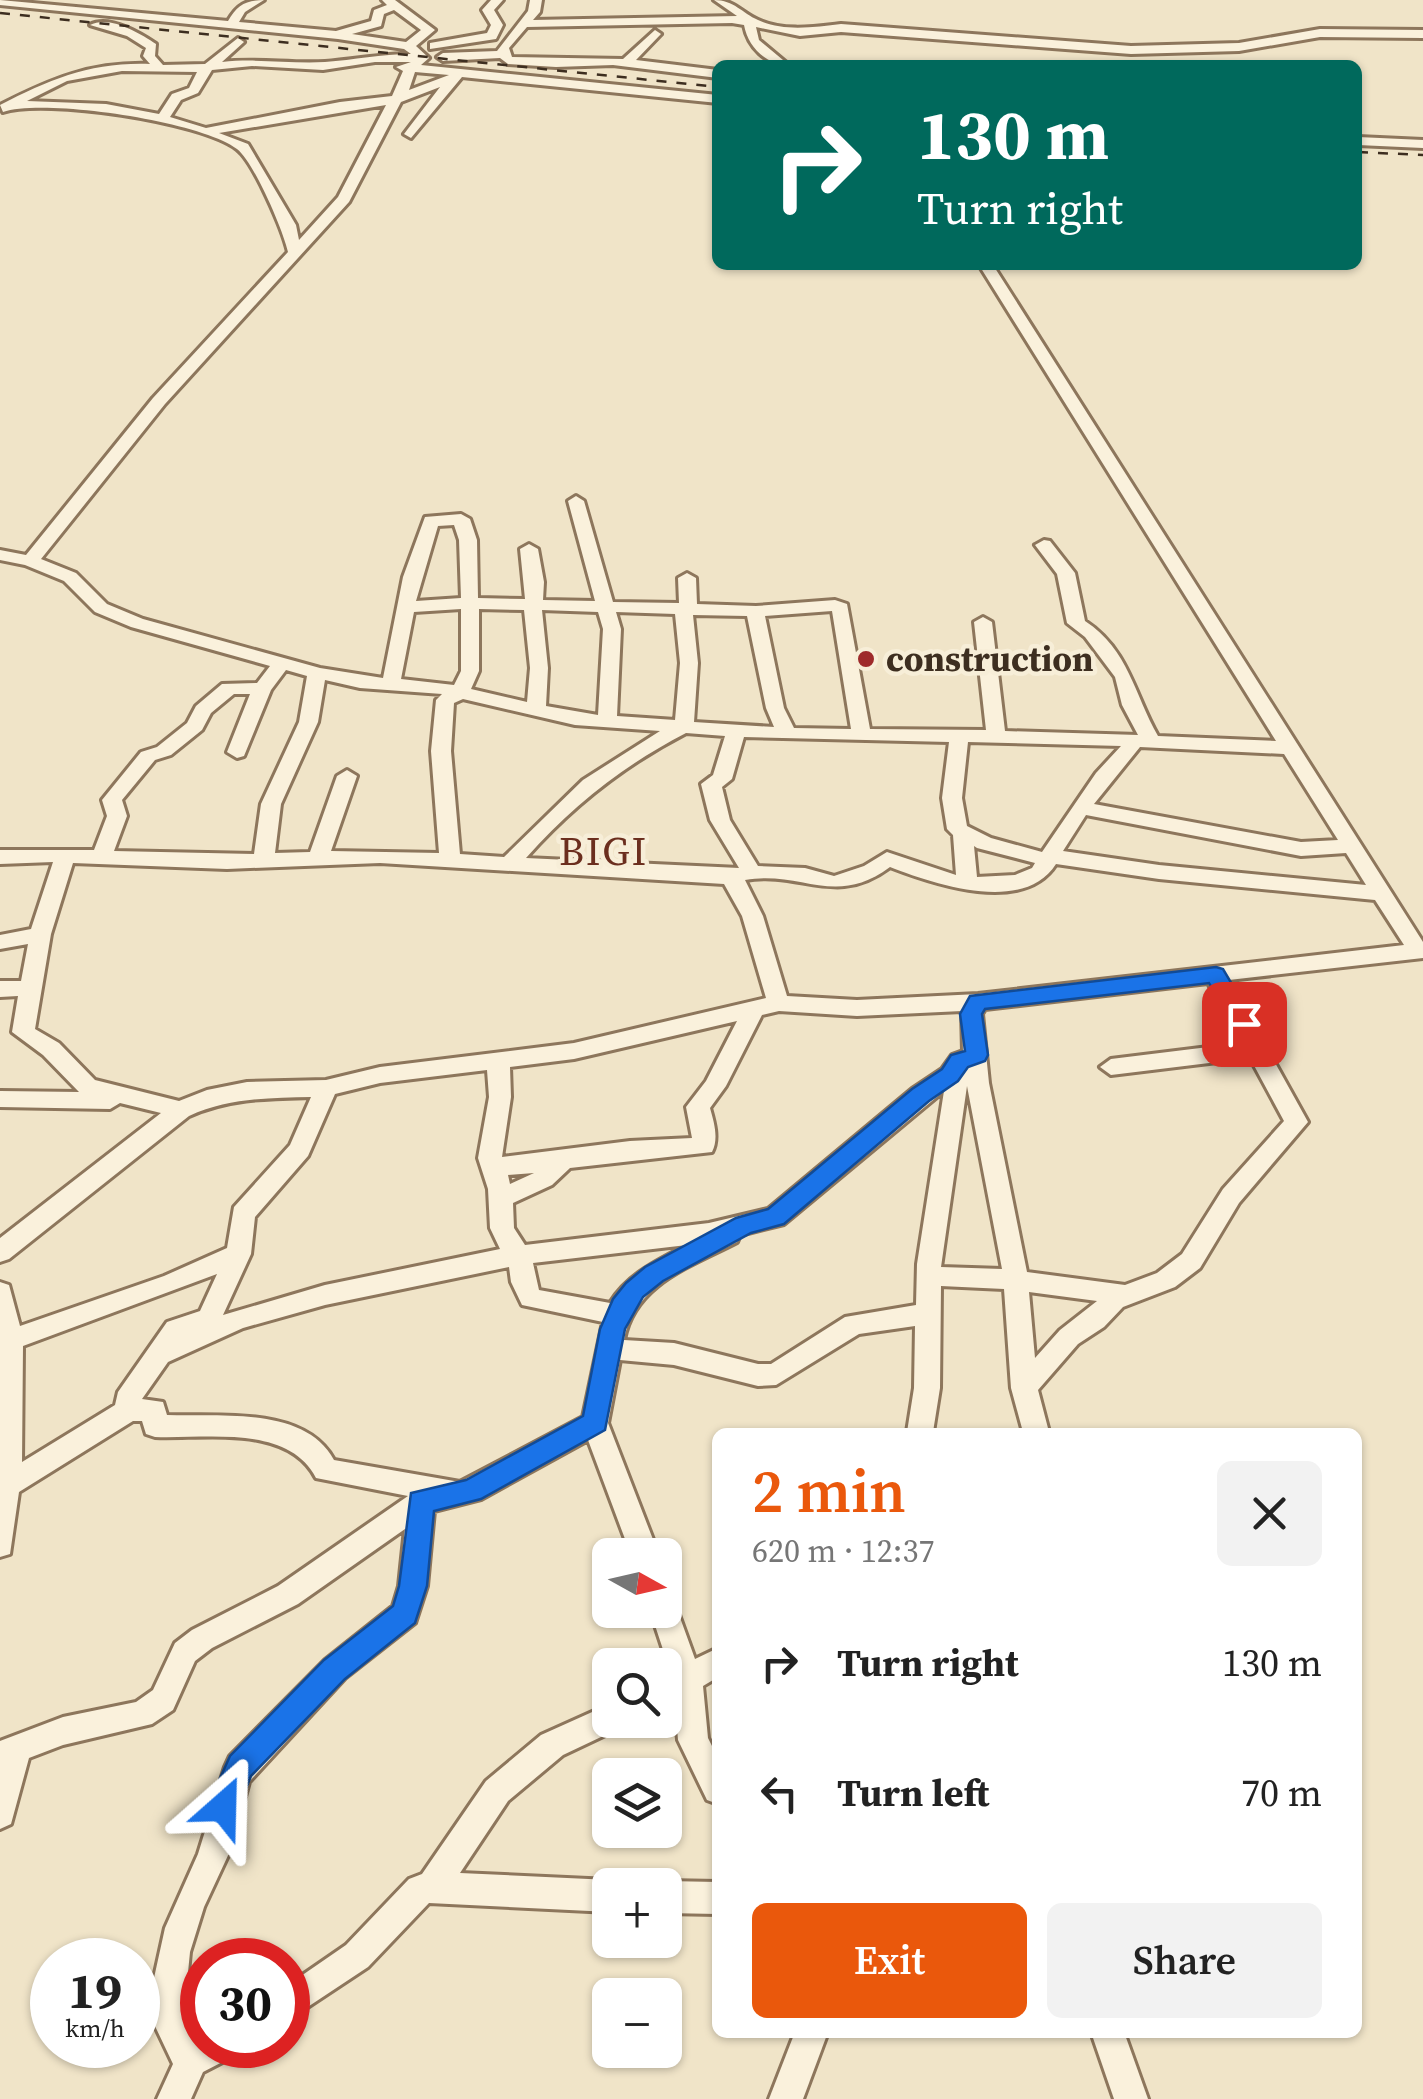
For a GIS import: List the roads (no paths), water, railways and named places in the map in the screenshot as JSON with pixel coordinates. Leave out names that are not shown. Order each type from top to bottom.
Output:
[{"type":"street","points":[[230,26],[240,10],[258,0]]},
{"type":"street","points":[[0,2],[79,11],[94,18],[338,34],[432,46],[492,36],[496,25],[488,10],[497,0]]},
{"type":"street","points":[[358,63],[376,58],[502,52],[534,12],[536,0]]},
{"type":"street","points":[[720,0],[749,19],[752,42],[776,60]]},
{"type":"street","points":[[338,34],[376,23],[378,12],[392,2],[429,30],[410,44]]},
{"type":"street","points":[[119,17],[96,26],[131,33],[152,47],[149,56],[159,66]]},
{"type":"street","points":[[523,24],[749,19],[800,32],[840,28],[1131,50],[1239,47],[1320,32],[1423,34]]},
{"type":"street","points":[[627,62],[656,34]]},
{"type":"street","points":[[472,40],[488,50],[502,52],[508,60],[627,62],[712,73]]},
{"type":"street","points":[[164,117],[170,102],[194,90],[211,66],[238,42]]},
{"type":"street","points":[[410,44],[423,58],[459,75]]},
{"type":"street","points":[[30,561],[159,401],[344,199],[394,100],[402,92],[410,68],[423,58]]},
{"type":"street","points":[[1,108],[64,78],[122,67],[252,62],[309,66],[358,63],[712,98]]},
{"type":"street","points":[[649,67],[712,97]]},
{"type":"street","points":[[202,131],[394,100],[459,75]]},
{"type":"street","points":[[411,134],[459,75]]},
{"type":"street","points":[[1,108],[60,104],[164,117],[243,146]]},
{"type":"street","points":[[263,110],[256,124],[239,134],[289,225],[295,254]]},
{"type":"street","points":[[1362,141],[1423,144]]},
{"type":"street","points":[[0,1252],[181,1110],[206,1098],[247,1090],[326,1088],[380,1075],[574,1051],[779,1004],[857,1008],[978,1002],[1421,951],[989,270]]},
{"type":"street","points":[[576,501],[595,557],[612,628],[606,721]]},
{"type":"street","points":[[391,682],[412,576],[431,521],[461,519],[468,540],[470,671],[460,693],[445,700],[441,751],[450,859]]},
{"type":"street","points":[[1044,545],[1066,573],[1076,623],[1091,633],[1124,676],[1143,742]]},
{"type":"street","points":[[528,548],[536,582],[536,710]]},
{"type":"street","points":[[0,555],[30,561],[70,577],[113,616],[317,673],[460,693],[575,719],[787,734],[1292,748]]},
{"type":"street","points":[[684,726],[689,663],[684,610],[690,600],[687,578]]},
{"type":"street","points":[[408,606],[469,603],[756,611],[835,605],[841,608],[862,736]]},
{"type":"street","points":[[756,611],[755,623],[776,708],[787,734]]},
{"type":"street","points":[[983,622],[996,737]]},
{"type":"street","points":[[237,752],[262,689],[282,664]]},
{"type":"street","points":[[263,859],[268,847],[263,838],[266,818],[306,728],[317,673]]},
{"type":"street","points":[[102,856],[117,816],[112,800],[128,775],[142,768],[148,756],[164,751],[195,726],[203,710],[229,688],[262,689]]},
{"type":"street","points":[[510,862],[552,814],[633,751],[684,726]]},
{"type":"street","points":[[736,731],[722,779],[711,784],[779,1004]]},
{"type":"street","points":[[959,738],[952,798],[957,829],[963,835],[1049,858],[1383,894]]},
{"type":"street","points":[[0,858],[10,854],[227,862],[450,859],[806,875],[835,883],[871,870],[887,859],[932,877],[966,884],[1028,879],[1040,873],[1107,772],[1143,742]]},
{"type":"street","points":[[318,858],[347,776]]},
{"type":"street","points":[[1081,808],[1301,848],[1353,846]]},
{"type":"street","points":[[963,835],[966,884]]},
{"type":"street","points":[[65,856],[40,934],[23,1032],[51,1049],[88,1087],[181,1110]]},
{"type":"street","points":[[0,942],[40,934]]},
{"type":"street","points":[[1024,1388],[1069,1337],[1124,1294],[1166,1280],[1190,1261],[1231,1196],[1296,1122],[1216,975]]},
{"type":"street","points":[[0,989],[28,988]]},
{"type":"street","points":[[921,1428],[926,1388],[928,1276],[968,1058],[971,1014],[978,1002]]},
{"type":"street","points":[[492,1165],[515,1167],[630,1150],[704,1146],[698,1107],[715,1086],[754,1009]]},
{"type":"street","points":[[1112,1067],[1258,1049]]},
{"type":"street","points":[[162,1353],[237,1320],[325,1295],[520,1255],[709,1234],[775,1217],[968,1058]]},
{"type":"street","points":[[968,1058],[978,1083],[1016,1280],[1024,1388],[1035,1428]]},
{"type":"street","points":[[498,1061],[500,1098],[492,1165],[502,1198],[502,1228],[507,1241],[520,1255],[523,1282],[531,1298],[618,1315]]},
{"type":"street","points":[[130,1410],[127,1400],[176,1329],[209,1318],[239,1254],[243,1214],[300,1150],[326,1088]]},
{"type":"street","points":[[0,1099],[148,1102]]},
{"type":"street","points":[[502,1198],[544,1179],[562,1161]]},
{"type":"street","points":[[639,1538],[618,1491],[595,1422],[618,1315],[634,1290],[654,1274],[744,1225]]},
{"type":"street","points":[[10,1340],[103,1304],[173,1283],[239,1254]]},
{"type":"street","points":[[928,1276],[1016,1280],[1124,1294]]},
{"type":"street","points":[[0,1292],[10,1340],[4,1394],[9,1484],[0,1545]]},
{"type":"street","points":[[610,1350],[674,1354],[758,1375],[776,1374],[854,1324],[926,1314]]},
{"type":"street","points":[[9,1484],[130,1410],[154,1410],[154,1426],[246,1427],[300,1440],[322,1457],[326,1470],[343,1476],[471,1491]]},
{"type":"street","points":[[0,1814],[10,1750],[142,1714],[162,1700],[185,1652],[202,1639],[288,1595],[420,1502],[471,1491],[595,1422]]},
{"type":"street","points":[[180,2049],[176,2049],[169,2032],[176,1943],[195,1889],[211,1861],[230,1785],[240,1766],[334,1669],[404,1614],[413,1586],[420,1502]]},
{"type":"street","points":[[682,1691],[712,1666]]},
{"type":"street","points":[[682,1696],[693,1740],[712,1775]]},
{"type":"street","points":[[432,1886],[497,1792],[552,1745],[592,1726]]},
{"type":"street","points":[[310,1989],[357,1956],[420,1890],[432,1886],[592,1895]]},
{"type":"street","points":[[682,1897],[712,1898]]},
{"type":"street","points":[[786,2099],[810,2038]]},
{"type":"street","points":[[1109,2038],[1131,2099]]},
{"type":"street","points":[[174,2099],[194,2068]]},
{"type":"railway","points":[[0,13],[712,86]]},
{"type":"railway","points":[[1362,152],[1423,155]]},
{"type":"place","name":"construction","points":[[866,659]]},
{"type":"district","name":"BIGI","points":[[604,851]]}]
